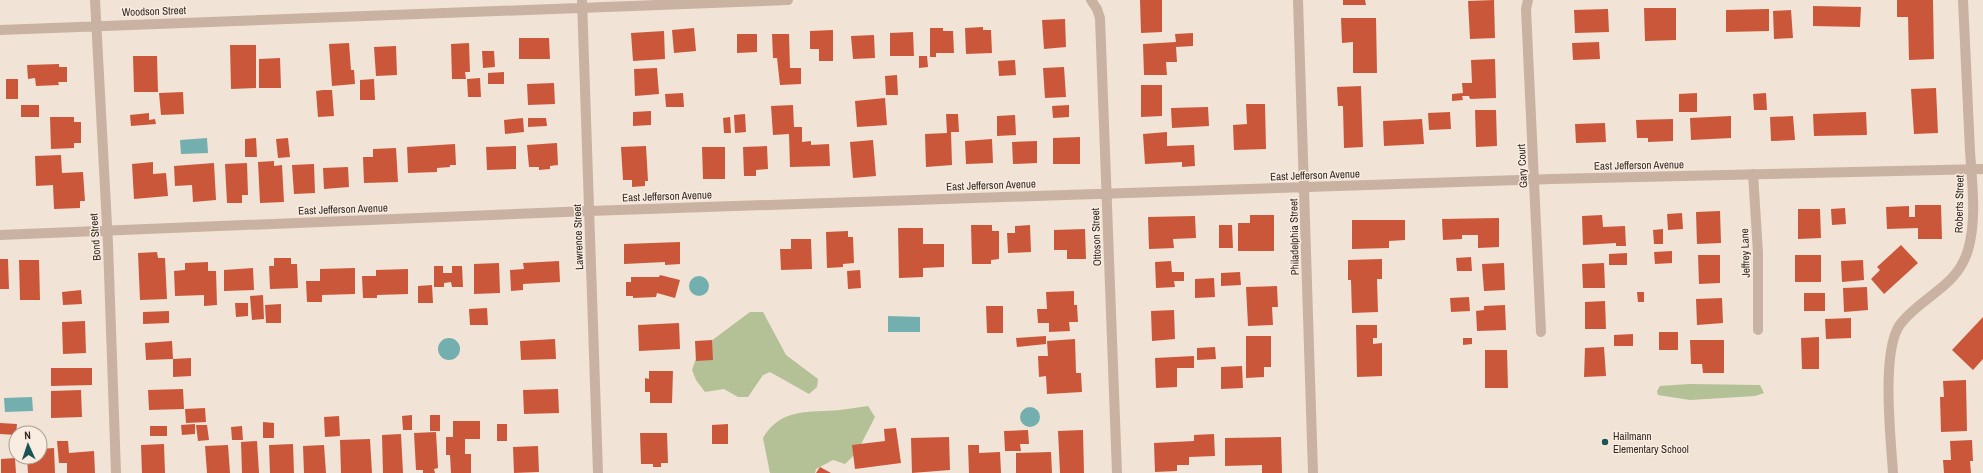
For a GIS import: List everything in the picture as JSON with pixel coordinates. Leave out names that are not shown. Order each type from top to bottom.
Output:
[{"type":"street","name":"Bond Street","points":[[95,0],[107,231],[116,473]]},
{"type":"street","name":"Woodson Street","points":[[0,30],[582,4],[788,0]]},
{"type":"street","name":"Ottoson Street","points":[[1092,0],[1100,18],[1117,473]]},
{"type":"street","name":"Philadelphia Street","points":[[1298,0],[1313,473]]},
{"type":"street","name":"Gary Court","points":[[1528,0],[1526,9],[1541,332]]},
{"type":"street","name":"Roberts Street","points":[[1893,473],[1889,361],[1895,332],[1901,322],[1950,281],[1962,265],[1972,234],[1971,169],[1963,0]]},
{"type":"street","name":"Lawrence Street","points":[[582,4],[598,473]]},
{"type":"street","name":"East Jefferson Avenue","points":[[0,235],[589,211],[1107,193],[1936,168],[1983,168]]},
{"type":"street","name":"Jeffrey Lane","points":[[1754,174],[1758,253],[1758,330]]},
{"type":"green space","points":[[750,312],[763,312],[786,355],[818,379],[817,387],[809,394],[770,372],[763,375],[748,397],[738,397],[724,389],[705,392],[696,380],[692,370],[699,350]]},
{"type":"green space","points":[[1689,384],[1760,385],[1764,393],[1755,396],[1690,400],[1658,395],[1657,391],[1660,386]]},
{"type":"green space","points":[[868,406],[875,417],[857,452],[845,464],[833,460],[816,469],[815,473],[770,473],[763,438],[770,428],[778,421],[787,416],[807,412],[840,410]]},
{"type":"water","points":[[207,138],[208,153],[181,154],[180,140]]},
{"type":"water","points":[[699,276],[706,279],[709,286],[706,293],[699,296],[692,293],[689,286],[692,279]]},
{"type":"water","points":[[888,316],[920,317],[920,332],[888,332]]},
{"type":"water","points":[[449,338],[457,341],[460,349],[457,357],[449,360],[441,357],[438,349],[441,341]]},
{"type":"water","points":[[32,397],[33,411],[5,412],[4,398]]},
{"type":"water","points":[[1026,407],[1034,407],[1040,413],[1040,421],[1034,427],[1026,427],[1020,421],[1020,413]]},
{"type":"building","points":[[1140,0],[1162,0],[1162,32],[1141,33]]},
{"type":"building","points":[[1343,0],[1365,0],[1366,5],[1343,5]]},
{"type":"building","points":[[1494,0],[1495,38],[1470,39],[1468,1]]},
{"type":"building","points":[[1897,0],[1933,0],[1934,59],[1909,60],[1908,17],[1897,17]]},
{"type":"building","points":[[1813,6],[1861,7],[1860,27],[1813,26]]},
{"type":"building","points":[[1644,8],[1676,8],[1676,40],[1645,41]]},
{"type":"building","points":[[1608,9],[1609,32],[1575,33],[1574,10]]},
{"type":"building","points":[[1769,9],[1769,31],[1726,32],[1726,10]]},
{"type":"building","points":[[1791,10],[1793,38],[1774,39],[1773,11]]},
{"type":"building","points":[[1341,18],[1376,18],[1377,73],[1353,73],[1353,42],[1342,43]]},
{"type":"building","points":[[1065,19],[1066,47],[1044,49],[1042,20]]},
{"type":"building","points":[[983,27],[983,30],[991,30],[992,53],[966,54],[965,28]]},
{"type":"building","points":[[694,28],[696,51],[674,53],[672,30]]},
{"type":"building","points":[[930,28],[943,28],[943,31],[953,31],[954,53],[936,53],[936,57],[930,57]]},
{"type":"building","points":[[833,30],[833,61],[819,61],[819,49],[810,49],[810,31]]},
{"type":"building","points":[[664,31],[665,59],[633,61],[631,33]]},
{"type":"building","points":[[913,32],[914,56],[890,56],[890,33]]},
{"type":"building","points":[[1193,33],[1193,46],[1176,47],[1177,62],[1166,62],[1167,75],[1144,75],[1143,44],[1176,42],[1175,34]]},
{"type":"building","points":[[737,34],[757,34],[757,52],[737,53]]},
{"type":"building","points":[[772,34],[789,34],[790,68],[801,68],[801,84],[780,85],[777,58],[773,58]]},
{"type":"building","points":[[874,35],[875,58],[853,59],[851,36]]},
{"type":"building","points":[[519,38],[549,38],[550,59],[519,59]]},
{"type":"building","points":[[1599,42],[1600,59],[1573,60],[1572,43]]},
{"type":"building","points":[[349,43],[351,70],[354,70],[355,84],[332,86],[329,44]]},
{"type":"building","points":[[469,43],[470,72],[465,72],[466,79],[452,79],[451,44]]},
{"type":"building","points":[[230,45],[256,45],[256,88],[231,89]]},
{"type":"building","points":[[396,46],[397,75],[376,76],[374,47]]},
{"type":"building","points":[[482,51],[494,51],[495,67],[483,68]]},
{"type":"building","points":[[133,56],[157,56],[158,92],[134,92]]},
{"type":"building","points":[[919,56],[927,56],[928,67],[919,68]]},
{"type":"building","points":[[280,58],[281,88],[259,88],[259,59]]},
{"type":"building","points":[[1495,59],[1496,98],[1470,99],[1469,96],[1462,96],[1463,100],[1452,101],[1452,94],[1463,93],[1462,83],[1472,83],[1471,60]]},
{"type":"building","points":[[1015,60],[1016,75],[999,76],[998,61]]},
{"type":"building","points":[[59,64],[59,67],[67,67],[67,82],[58,82],[59,85],[36,86],[35,78],[28,79],[27,65]]},
{"type":"building","points":[[1064,67],[1066,97],[1045,98],[1043,68]]},
{"type":"building","points":[[657,68],[659,94],[635,96],[634,69]]},
{"type":"building","points":[[504,72],[504,84],[488,84],[488,73]]},
{"type":"building","points":[[897,75],[898,95],[886,95],[885,76]]},
{"type":"building","points":[[480,78],[481,97],[468,97],[467,79]]},
{"type":"building","points":[[6,79],[18,79],[18,99],[6,99]]},
{"type":"building","points":[[374,79],[375,100],[360,100],[360,80]]},
{"type":"building","points":[[554,83],[555,104],[528,105],[527,84]]},
{"type":"building","points":[[1141,85],[1162,85],[1162,116],[1141,117]]},
{"type":"building","points":[[1361,86],[1363,147],[1344,148],[1343,106],[1338,106],[1337,87]]},
{"type":"building","points":[[1936,88],[1938,133],[1914,134],[1911,89]]},
{"type":"building","points":[[332,90],[334,116],[318,117],[316,91]]},
{"type":"building","points":[[183,92],[184,114],[161,115],[159,93]]},
{"type":"building","points":[[683,93],[684,107],[666,107],[665,94]]},
{"type":"building","points":[[1697,93],[1697,112],[1679,112],[1679,94]]},
{"type":"building","points":[[1766,93],[1767,110],[1754,110],[1753,94]]},
{"type":"building","points":[[885,98],[887,125],[857,127],[855,101]]},
{"type":"building","points":[[1246,104],[1265,104],[1266,149],[1234,150],[1233,125],[1247,124]]},
{"type":"building","points":[[21,105],[39,105],[39,117],[21,117]]},
{"type":"building","points":[[793,105],[794,127],[802,127],[802,142],[811,141],[811,145],[829,144],[830,166],[790,167],[789,134],[773,135],[771,106]]},
{"type":"building","points":[[1069,105],[1069,117],[1053,118],[1052,106]]},
{"type":"building","points":[[1208,107],[1209,126],[1172,128],[1171,108]]},
{"type":"building","points":[[1475,110],[1496,110],[1497,146],[1476,147]]},
{"type":"building","points":[[651,111],[651,125],[633,126],[633,112]]},
{"type":"building","points":[[1450,112],[1451,129],[1429,130],[1428,113]]},
{"type":"building","points":[[1866,112],[1867,135],[1814,136],[1813,114]]},
{"type":"building","points":[[149,113],[149,120],[155,119],[156,124],[131,126],[130,115]]},
{"type":"building","points":[[745,114],[746,132],[735,133],[734,115]]},
{"type":"building","points":[[946,114],[958,114],[959,132],[951,132],[952,165],[926,167],[925,134],[947,133]]},
{"type":"building","points":[[1015,115],[1016,135],[997,136],[997,116]]},
{"type":"building","points":[[1731,116],[1731,138],[1691,140],[1690,118]]},
{"type":"building","points":[[1793,116],[1795,140],[1771,141],[1770,117]]},
{"type":"building","points":[[50,117],[74,117],[74,122],[81,122],[81,143],[74,143],[74,148],[51,149]]},
{"type":"building","points":[[730,117],[731,133],[724,133],[723,118]]},
{"type":"building","points":[[523,118],[524,132],[505,134],[504,120]]},
{"type":"building","points":[[528,118],[546,118],[547,126],[528,127]]},
{"type":"building","points":[[1422,119],[1424,144],[1384,146],[1383,121]]},
{"type":"building","points":[[1673,119],[1673,141],[1648,142],[1648,138],[1637,138],[1636,120]]},
{"type":"building","points":[[1605,123],[1606,142],[1576,143],[1575,124]]},
{"type":"building","points":[[1167,132],[1167,146],[1194,145],[1195,166],[1182,167],[1182,162],[1145,164],[1143,134]]},
{"type":"building","points":[[1080,137],[1080,164],[1053,164],[1053,138]]},
{"type":"building","points":[[256,138],[257,157],[245,157],[245,139]]},
{"type":"building","points":[[288,138],[290,157],[278,158],[276,139]]},
{"type":"building","points":[[992,139],[993,163],[966,164],[965,141]]},
{"type":"building","points":[[873,140],[876,176],[853,178],[850,142]]},
{"type":"building","points":[[1037,141],[1037,163],[1013,164],[1012,142]]},
{"type":"building","points":[[557,143],[558,165],[550,166],[550,169],[539,170],[539,167],[529,167],[527,145]]},
{"type":"building","points":[[455,144],[456,165],[437,168],[437,172],[408,173],[407,147]]},
{"type":"building","points":[[516,146],[516,169],[487,170],[486,147]]},
{"type":"building","points":[[646,146],[648,181],[645,181],[645,186],[632,187],[632,180],[623,180],[621,147]]},
{"type":"building","points":[[767,146],[768,169],[756,170],[756,176],[744,176],[743,147]]},
{"type":"building","points":[[702,147],[725,147],[725,179],[703,179]]},
{"type":"building","points":[[396,148],[398,182],[364,183],[363,157],[373,157],[373,149]]},
{"type":"building","points":[[61,155],[62,173],[83,172],[85,201],[80,201],[80,208],[54,209],[53,185],[36,186],[35,156]]},
{"type":"building","points":[[274,161],[274,166],[282,165],[284,202],[260,203],[258,162]]},
{"type":"building","points":[[153,162],[153,174],[166,173],[168,196],[134,199],[132,164]]},
{"type":"building","points":[[214,163],[216,200],[193,202],[192,185],[175,186],[174,166]]},
{"type":"building","points":[[247,163],[248,195],[242,195],[242,203],[227,203],[225,164]]},
{"type":"building","points":[[314,164],[315,193],[294,194],[292,165]]},
{"type":"building","points":[[348,167],[349,187],[324,189],[323,168]]},
{"type":"building","points":[[1915,205],[1941,205],[1942,239],[1918,239],[1918,228],[1887,229],[1886,207],[1909,206],[1909,217],[1915,217]]},
{"type":"building","points":[[1845,208],[1846,224],[1832,225],[1831,209]]},
{"type":"building","points":[[1798,209],[1820,209],[1821,238],[1798,239]]},
{"type":"building","points":[[1720,211],[1721,243],[1697,244],[1696,212]]},
{"type":"building","points":[[1682,213],[1683,229],[1668,230],[1667,214]]},
{"type":"building","points":[[1250,215],[1274,215],[1274,251],[1238,251],[1238,223],[1250,223]]},
{"type":"building","points":[[1602,215],[1603,227],[1625,226],[1626,246],[1616,246],[1616,243],[1583,245],[1582,216]]},
{"type":"building","points":[[1195,216],[1196,238],[1173,239],[1174,248],[1149,249],[1148,217]]},
{"type":"building","points":[[1499,218],[1499,247],[1478,248],[1478,235],[1462,235],[1462,239],[1443,240],[1442,219]]},
{"type":"building","points":[[1352,220],[1405,220],[1405,240],[1389,241],[1389,248],[1352,249]]},
{"type":"building","points":[[971,225],[992,225],[992,231],[999,231],[999,259],[991,260],[991,264],[972,264]]},
{"type":"building","points":[[1030,225],[1031,252],[1008,253],[1007,233],[1015,233],[1015,226]]},
{"type":"building","points":[[1219,225],[1232,225],[1233,248],[1219,248]]},
{"type":"building","points":[[898,228],[923,228],[923,244],[944,244],[944,267],[923,268],[923,277],[899,278]]},
{"type":"building","points":[[1085,229],[1086,259],[1067,259],[1067,250],[1054,250],[1054,230]]},
{"type":"building","points":[[1663,229],[1663,244],[1654,244],[1653,230]]},
{"type":"building","points":[[848,231],[848,237],[853,237],[854,263],[843,264],[843,267],[827,268],[826,232]]},
{"type":"building","points":[[791,239],[811,239],[812,269],[781,270],[780,249],[791,249]]},
{"type":"building","points":[[680,242],[680,264],[665,265],[665,262],[624,264],[624,244]]},
{"type":"building","points":[[1901,245],[1918,263],[1884,294],[1871,279],[1880,270],[1877,267]]},
{"type":"building","points":[[1672,251],[1672,263],[1655,264],[1654,252]]},
{"type":"building","points":[[157,252],[158,258],[165,258],[167,299],[140,300],[138,253]]},
{"type":"building","points":[[1627,253],[1627,265],[1609,265],[1609,254]]},
{"type":"building","points":[[1698,255],[1720,255],[1720,283],[1699,284]]},
{"type":"building","points":[[1795,255],[1821,255],[1821,282],[1795,282]]},
{"type":"building","points":[[1471,257],[1472,271],[1457,271],[1456,258]]},
{"type":"building","points":[[274,258],[291,258],[291,264],[297,264],[298,288],[270,289],[269,266],[274,266]]},
{"type":"building","points":[[0,259],[8,259],[9,289],[0,289]]},
{"type":"building","points":[[1382,259],[1382,279],[1377,279],[1378,312],[1352,313],[1351,280],[1348,280],[1348,260]]},
{"type":"building","points":[[19,260],[39,260],[40,300],[20,300]]},
{"type":"building","points":[[1863,260],[1864,280],[1842,282],[1841,261]]},
{"type":"building","points":[[559,261],[560,282],[523,284],[523,290],[511,291],[510,270],[524,269],[523,263]]},
{"type":"building","points":[[1171,261],[1172,272],[1184,272],[1184,281],[1174,281],[1175,287],[1156,288],[1155,262]]},
{"type":"building","points":[[208,262],[208,271],[216,271],[217,305],[204,306],[204,295],[175,296],[174,271],[185,270],[185,263]]},
{"type":"building","points":[[499,263],[500,293],[474,294],[474,264]]},
{"type":"building","points":[[1504,263],[1505,290],[1484,291],[1482,264]]},
{"type":"building","points":[[1604,263],[1605,288],[1583,288],[1582,264]]},
{"type":"building","points":[[434,266],[443,266],[443,273],[452,273],[452,266],[462,266],[463,287],[452,287],[451,282],[444,283],[444,287],[434,287]]},
{"type":"building","points":[[253,268],[254,290],[224,291],[224,270]]},
{"type":"building","points":[[355,268],[355,294],[322,295],[322,302],[307,302],[306,281],[320,281],[320,269]]},
{"type":"building","points":[[408,269],[408,294],[377,295],[377,298],[363,298],[362,276],[376,276],[376,270]]},
{"type":"building","points":[[860,270],[861,288],[848,289],[847,271]]},
{"type":"building","points":[[1240,272],[1241,285],[1221,286],[1221,273]]},
{"type":"building","points":[[660,275],[680,280],[675,298],[657,293],[656,297],[633,298],[633,296],[626,296],[626,282],[631,282],[631,277],[659,277]]},
{"type":"building","points":[[1214,278],[1215,297],[1195,298],[1195,279]]},
{"type":"building","points":[[432,285],[433,303],[418,303],[418,286]]},
{"type":"building","points":[[1277,286],[1278,307],[1272,307],[1273,325],[1248,326],[1246,287]]},
{"type":"building","points":[[1867,287],[1868,310],[1844,312],[1843,288]]},
{"type":"building","points":[[81,290],[82,304],[63,305],[62,292]]},
{"type":"building","points":[[1074,291],[1074,305],[1077,305],[1078,322],[1069,322],[1070,331],[1049,332],[1049,323],[1038,323],[1037,309],[1047,309],[1046,292]]},
{"type":"building","points":[[1637,292],[1644,292],[1644,302],[1638,302]]},
{"type":"building","points":[[1804,293],[1825,293],[1825,311],[1804,311]]},
{"type":"building","points":[[263,295],[264,319],[252,320],[250,296]]},
{"type":"building","points":[[1469,297],[1470,311],[1451,312],[1450,298]]},
{"type":"building","points":[[1722,298],[1723,323],[1697,325],[1696,299]]},
{"type":"building","points":[[1605,301],[1606,329],[1585,329],[1585,302]]},
{"type":"building","points":[[235,303],[248,303],[248,316],[236,317]]},
{"type":"building","points":[[281,304],[281,323],[266,323],[265,305]]},
{"type":"building","points":[[1505,305],[1506,330],[1477,331],[1476,311],[1484,310],[1484,306]]},
{"type":"building","points":[[986,306],[1003,306],[1003,333],[987,333]]},
{"type":"building","points":[[487,308],[488,325],[470,325],[469,309]]},
{"type":"building","points":[[1174,310],[1175,339],[1152,341],[1151,311]]},
{"type":"building","points":[[169,311],[169,323],[143,324],[143,312]]},
{"type":"building","points":[[1983,317],[1983,359],[1973,370],[1952,350]]},
{"type":"building","points":[[1851,318],[1851,338],[1826,339],[1825,319]]},
{"type":"building","points":[[85,321],[86,353],[63,354],[62,322]]},
{"type":"building","points":[[679,323],[680,349],[639,351],[638,325]]},
{"type":"building","points":[[1356,325],[1377,325],[1377,338],[1373,338],[1373,344],[1382,343],[1382,376],[1357,377]]},
{"type":"building","points":[[1659,332],[1678,332],[1678,350],[1659,350]]},
{"type":"building","points":[[1633,334],[1633,346],[1614,346],[1614,335]]},
{"type":"building","points":[[1046,336],[1046,344],[1017,347],[1016,338]]},
{"type":"building","points":[[1246,336],[1271,336],[1271,367],[1264,367],[1264,377],[1246,378]]},
{"type":"building","points":[[1819,337],[1819,369],[1802,369],[1801,338]]},
{"type":"building","points":[[1463,338],[1472,338],[1472,344],[1463,345]]},
{"type":"building","points":[[555,339],[556,359],[521,360],[520,341]]},
{"type":"building","points":[[1075,339],[1076,373],[1081,373],[1082,392],[1047,394],[1046,376],[1039,377],[1038,356],[1048,356],[1047,341]]},
{"type":"building","points":[[712,340],[713,360],[696,361],[695,341]]},
{"type":"building","points":[[1690,340],[1724,340],[1724,373],[1703,373],[1702,364],[1691,364]]},
{"type":"building","points":[[172,341],[173,359],[146,360],[145,343]]},
{"type":"building","points":[[1215,347],[1216,359],[1197,360],[1197,348]]},
{"type":"building","points":[[1604,347],[1606,376],[1584,377],[1585,348]]},
{"type":"building","points":[[1485,350],[1507,350],[1508,388],[1485,388]]},
{"type":"building","points":[[1194,356],[1194,368],[1177,368],[1177,387],[1156,388],[1155,358]]},
{"type":"building","points":[[191,358],[191,376],[173,377],[173,359]]},
{"type":"building","points":[[1242,366],[1243,388],[1221,389],[1221,367]]},
{"type":"building","points":[[51,368],[92,368],[92,385],[51,386]]},
{"type":"building","points":[[649,371],[673,371],[672,403],[650,403],[650,392],[645,392],[645,378],[649,379]]},
{"type":"building","points":[[1966,380],[1967,431],[1941,432],[1940,397],[1944,397],[1943,381]]},
{"type":"building","points":[[183,389],[184,409],[149,410],[148,390]]},
{"type":"building","points":[[558,389],[559,413],[524,414],[523,390]]},
{"type":"building","points":[[81,390],[82,417],[51,418],[51,391]]},
{"type":"building","points":[[205,408],[206,422],[186,423],[185,409]]},
{"type":"building","points":[[412,415],[412,430],[403,430],[402,416]]},
{"type":"building","points":[[430,415],[440,415],[440,431],[430,431]]},
{"type":"building","points":[[339,416],[340,436],[325,437],[324,417]]},
{"type":"building","points":[[453,421],[480,421],[480,439],[465,439],[465,454],[471,454],[471,473],[451,473],[450,455],[446,455],[446,437],[453,437]]},
{"type":"building","points":[[263,422],[274,423],[274,438],[263,438]]},
{"type":"building","points":[[0,423],[17,424],[8,425],[8,434],[0,434]]},
{"type":"building","points":[[195,424],[195,434],[182,435],[181,425]]},
{"type":"building","points":[[497,424],[507,424],[507,441],[497,441]]},
{"type":"building","points":[[728,424],[728,444],[712,444],[712,425]]},
{"type":"building","points":[[196,425],[207,425],[209,440],[198,441]]},
{"type":"building","points":[[150,426],[167,426],[167,436],[150,436]]},
{"type":"building","points":[[242,426],[243,440],[232,440],[231,427]]},
{"type":"building","points":[[896,428],[901,463],[855,469],[852,445],[885,441],[884,429]]},
{"type":"building","points":[[1028,430],[1029,444],[1020,444],[1021,451],[1005,451],[1004,431]]},
{"type":"building","points":[[1083,430],[1084,473],[1060,473],[1058,431]]},
{"type":"building","points":[[436,432],[438,468],[434,469],[435,473],[423,473],[423,470],[416,470],[414,433]]},
{"type":"building","points":[[640,433],[667,433],[668,463],[661,463],[661,467],[653,467],[653,464],[641,464]]},
{"type":"building","points":[[401,434],[403,473],[383,473],[382,435]]},
{"type":"building","points":[[1214,434],[1215,456],[1189,457],[1189,465],[1177,465],[1177,471],[1155,472],[1154,443],[1194,441],[1194,435]]},
{"type":"building","points":[[949,437],[950,470],[912,473],[911,438]]},
{"type":"building","points":[[1281,437],[1282,473],[1262,473],[1262,465],[1225,466],[1225,438]]},
{"type":"building","points":[[370,439],[372,473],[341,473],[340,440]]},
{"type":"building","points":[[1972,440],[1973,461],[1970,461],[1971,473],[1944,473],[1943,460],[1951,460],[1950,441]]},
{"type":"building","points":[[57,441],[68,441],[69,453],[94,451],[95,473],[67,473],[67,463],[59,463]]},
{"type":"building","points":[[257,441],[259,473],[242,473],[241,442]]},
{"type":"building","points":[[164,444],[165,473],[142,473],[141,445]]},
{"type":"building","points":[[293,444],[294,473],[270,473],[269,445]]},
{"type":"building","points":[[228,445],[230,473],[207,473],[205,446]]},
{"type":"building","points":[[324,445],[326,473],[304,473],[303,446]]},
{"type":"building","points":[[968,445],[979,445],[979,453],[1000,452],[1001,473],[969,473]]},
{"type":"building","points":[[538,446],[539,472],[514,473],[513,447]]},
{"type":"building","points":[[48,448],[54,448],[55,473],[28,473],[28,465],[48,465]]},
{"type":"building","points":[[1051,452],[1052,473],[1016,473],[1016,453]]},
{"type":"building","points":[[8,458],[8,465],[15,465],[16,473],[1,473],[1,459]]},
{"type":"building","points":[[820,467],[831,473],[816,473]]},
{"type":"place","name":"Hailmann Elementary School","points":[[1605,442]]}]
